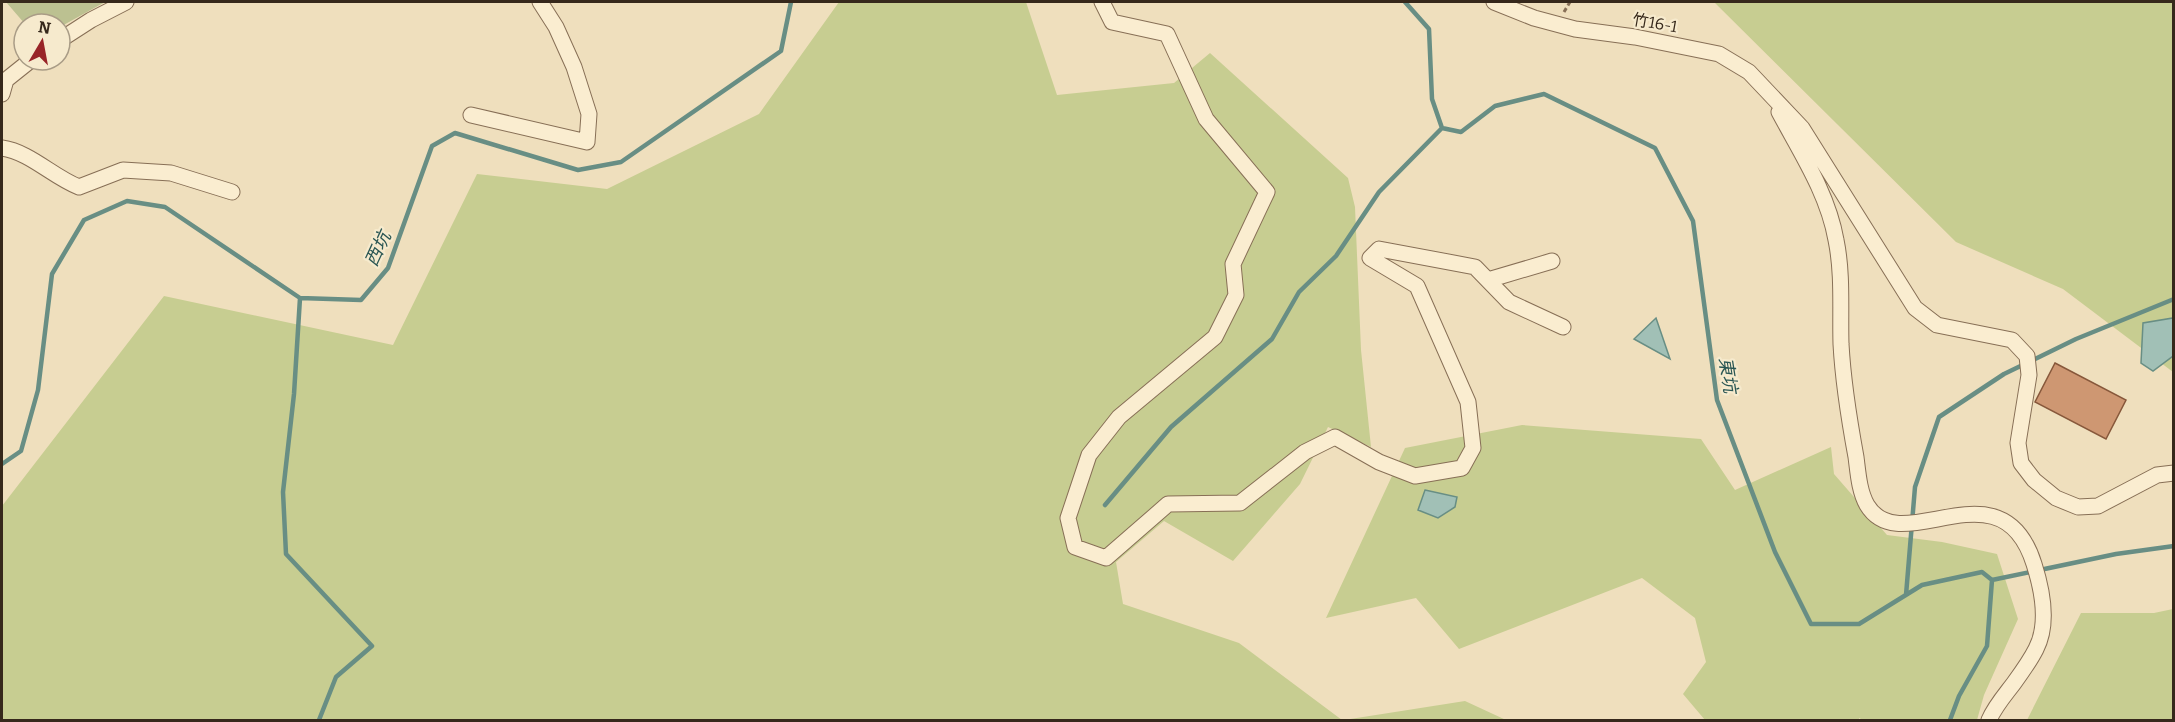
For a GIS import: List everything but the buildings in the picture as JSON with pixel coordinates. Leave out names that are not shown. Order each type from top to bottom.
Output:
[{"type":"street","points":[[72,32],[126,2]]},
{"type":"street","points":[[471,115],[587,142],[589,114],[574,67],[556,27],[540,2]]},
{"type":"street","points":[[1102,2],[1112,22],[1167,34],[1206,119],[1267,192],[1233,264],[1236,295],[1215,337],[1119,417],[1089,455],[1068,518],[1075,547],[1106,558],[1168,504],[1240,503],[1305,452],[1335,438],[1379,462],[1414,477],[1462,468],[1473,448],[1468,402],[1417,286],[1371,258],[1379,249],[1475,267],[1509,302],[1563,327]]},
{"type":"street","name":"竹16-1","points":[[1494,2],[1534,18],[1575,29],[1635,37],[1719,54],[1749,72],[1765,88]]},
{"type":"street","points":[[2,94],[6,80],[16,72]]},
{"type":"street","points":[[1765,88],[1802,128],[1915,308],[1937,325],[2012,340],[2027,356],[2029,375],[2018,442],[2021,463],[2034,480],[2056,498],[2078,507],[2098,506],[2157,475],[2174,473]]},
{"type":"street","points":[[1765,88],[1803,155],[1827,206],[1836,241],[1844,391],[1866,504],[1873,513],[1895,524],[1977,515],[1995,516],[2019,533],[2035,571],[2043,607],[2042,630],[2037,647],[1997,704],[1989,720]]},
{"type":"street","points":[[2,148],[14,150],[63,181],[79,187],[123,170],[171,173],[232,192]]},
{"type":"street","points":[[1488,280],[1552,261]]},
{"type":"green space","points":[[6,2],[105,2],[72,20],[72,12],[15,12]]},
{"type":"green space","points":[[839,2],[1026,2],[1057,95],[1174,83],[1210,53],[1348,178],[1355,207],[1361,350],[1371,447],[1328,427],[1300,484],[1233,561],[1164,521],[1116,562],[1123,604],[1239,643],[1342,720],[2,720],[2,506],[164,296],[393,345],[477,174],[607,189],[759,114]]},
{"type":"green space","points":[[1714,2],[2173,2],[2173,372],[2063,289],[1956,242]]},
{"type":"green space","points":[[1522,425],[1701,439],[1735,490],[1831,447],[1834,474],[1887,535],[1942,542],[1997,554],[2018,619],[1984,695],[1977,720],[1863,720],[1859,718],[1859,720],[1705,720],[1683,694],[1706,662],[1695,618],[1642,578],[1459,649],[1416,598],[1326,618],[1405,448]]},
{"type":"green space","points":[[2173,609],[2173,720],[2027,720],[2081,613],[2154,613]]},
{"type":"green space","points":[[1465,701],[1506,720],[1344,720]]},
{"type":"water","points":[[1656,318],[1670,359],[1634,339]]},
{"type":"water","points":[[2173,318],[2173,356],[2153,371],[2141,363],[2143,323]]},
{"type":"water","points":[[1425,490],[1457,497],[1455,507],[1438,518],[1418,510]]},
{"type":"waterway","name":"西坑","points":[[2,464],[21,451],[38,390],[52,274],[84,220],[127,201],[165,207],[300,298],[361,300],[388,268],[432,146],[455,133],[578,170],[621,162],[781,51],[791,2]]},
{"type":"waterway","name":"東坑","points":[[1405,2],[1429,29],[1432,99],[1442,128],[1461,132],[1495,106],[1544,94],[1655,148],[1693,221],[1717,400],[1775,552],[1811,624],[1859,624],[1922,585],[1982,572],[1992,580],[1987,646],[1959,696],[1950,720]]},
{"type":"waterway","points":[[1105,505],[1171,427],[1272,339],[1299,292],[1336,256],[1379,192],[1442,128]]},
{"type":"waterway","points":[[300,298],[294,394],[283,492],[286,554],[372,646],[336,677],[319,720]]},
{"type":"waterway","points":[[1906,595],[1915,487],[1939,417],[2004,374],[2076,339],[2174,299]]},
{"type":"waterway","points":[[1992,580],[2116,554],[2174,546]]}]
